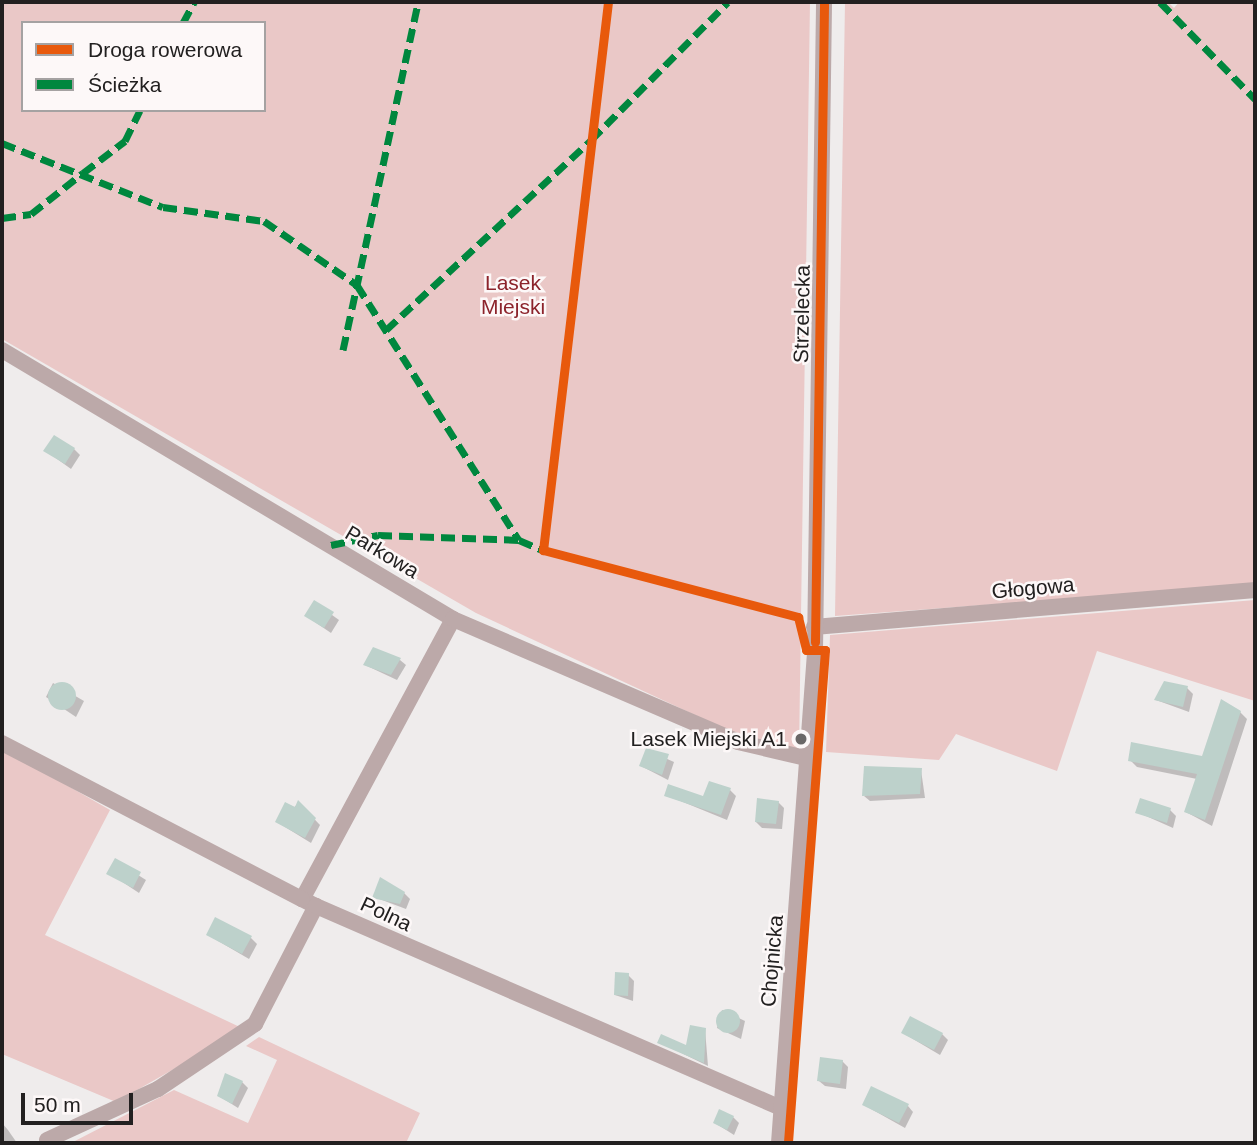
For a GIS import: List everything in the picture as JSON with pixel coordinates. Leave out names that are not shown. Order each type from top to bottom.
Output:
[{"type":"street","name":"Strzelecka","points":[[808,783],[814,627],[824,2]]},
{"type":"street","name":"Parkowa","points":[[2,350],[453,619],[738,742],[810,759]]},
{"type":"street","name":"Głogowa","points":[[814,627],[1255,590]]},
{"type":"street","points":[[47,1140],[158,1089],[255,1024],[309,902],[453,619]]},
{"type":"street","name":"Polna","points":[[2,743],[309,902],[781,1108]]},
{"type":"street","name":"Chojnicka","points":[[779,1143],[808,783]]},
{"type":"green space","name":"Lasek Miejski","points":[[2,2],[810,2],[799,752],[740,736],[476,613],[2,339]]},
{"type":"green space","points":[[845,2],[1168,2],[1174,8],[1179,2],[1255,2],[1255,585],[835,616]]},
{"type":"green space","points":[[1255,600],[1255,701],[1097,651],[1057,771],[956,734],[939,760],[826,752],[830,635]]},
{"type":"green space","points":[[2,748],[110,810],[45,935],[244,1029],[116,1102],[2,1054]]},
{"type":"green space","points":[[259,1037],[420,1113],[406,1143],[71,1143],[174,1090],[248,1123],[277,1060],[246,1046]]},
{"type":"building","points":[[54,435],[75,448],[65,464],[43,451]]},
{"type":"building","points":[[314,600],[334,612],[324,628],[304,616]]},
{"type":"building","points":[[373,647],[401,658],[391,675],[363,665]]},
{"type":"building","points":[[1164,681],[1188,686],[1183,707],[1154,700]]},
{"type":"building","points":[[62,682],[72,686],[76,696],[72,706],[62,710],[52,706],[48,696],[52,686]]},
{"type":"building","points":[[1221,699],[1241,711],[1205,820],[1184,812],[1197,774],[1128,761],[1131,742],[1202,756]]},
{"type":"building","points":[[646,748],[669,754],[662,775],[639,766]]},
{"type":"building","points":[[864,766],[922,768],[920,794],[862,796]]},
{"type":"building","points":[[709,781],[731,788],[721,815],[664,796],[668,784],[703,796]]},
{"type":"building","points":[[757,798],[779,801],[776,824],[755,822]]},
{"type":"building","points":[[1140,798],[1171,808],[1167,823],[1135,813]]},
{"type":"building","points":[[298,800],[316,818],[305,838],[275,822],[285,802],[295,807]]},
{"type":"building","points":[[115,858],[141,872],[133,888],[106,874]]},
{"type":"building","points":[[380,877],[405,892],[400,904],[372,898]]},
{"type":"building","points":[[215,917],[252,936],[242,954],[206,935]]},
{"type":"building","points":[[615,972],[629,973],[628,996],[614,995]]},
{"type":"building","points":[[728,1009],[736,1013],[740,1021],[736,1029],[728,1033],[720,1029],[716,1021],[720,1013]]},
{"type":"building","points":[[910,1016],[943,1033],[934,1050],[901,1033]]},
{"type":"building","points":[[690,1025],[706,1028],[704,1063],[657,1043],[661,1034],[686,1045]]},
{"type":"building","points":[[820,1057],[843,1060],[840,1084],[817,1081]]},
{"type":"building","points":[[225,1073],[243,1081],[232,1104],[217,1096]]},
{"type":"building","points":[[871,1086],[909,1104],[899,1123],[862,1105]]},
{"type":"building","points":[[719,1109],[734,1116],[727,1130],[713,1123]]},
{"type":"marked path","points":[[184,21],[194,2]]},
{"type":"marked path","points":[[343,350],[418,2]]},
{"type":"marked path","points":[[386,330],[591,140],[728,2]]},
{"type":"marked path","points":[[1160,2],[1255,99]]},
{"type":"marked path","points":[[2,218],[31,214],[125,141],[139,112]]},
{"type":"marked path","points":[[2,143],[163,207],[264,221],[357,285],[519,540]]},
{"type":"marked path","points":[[331,545],[378,535],[519,540],[543,550]]},
{"type":"cycle path","points":[[608,2],[543,550],[798,617],[806,650],[825,650],[788,1143]]},
{"type":"cycle path","points":[[815,642],[824,2]]},
{"type":"place","name":"Lasek Miejski A1","points":[[801,739]]}]
